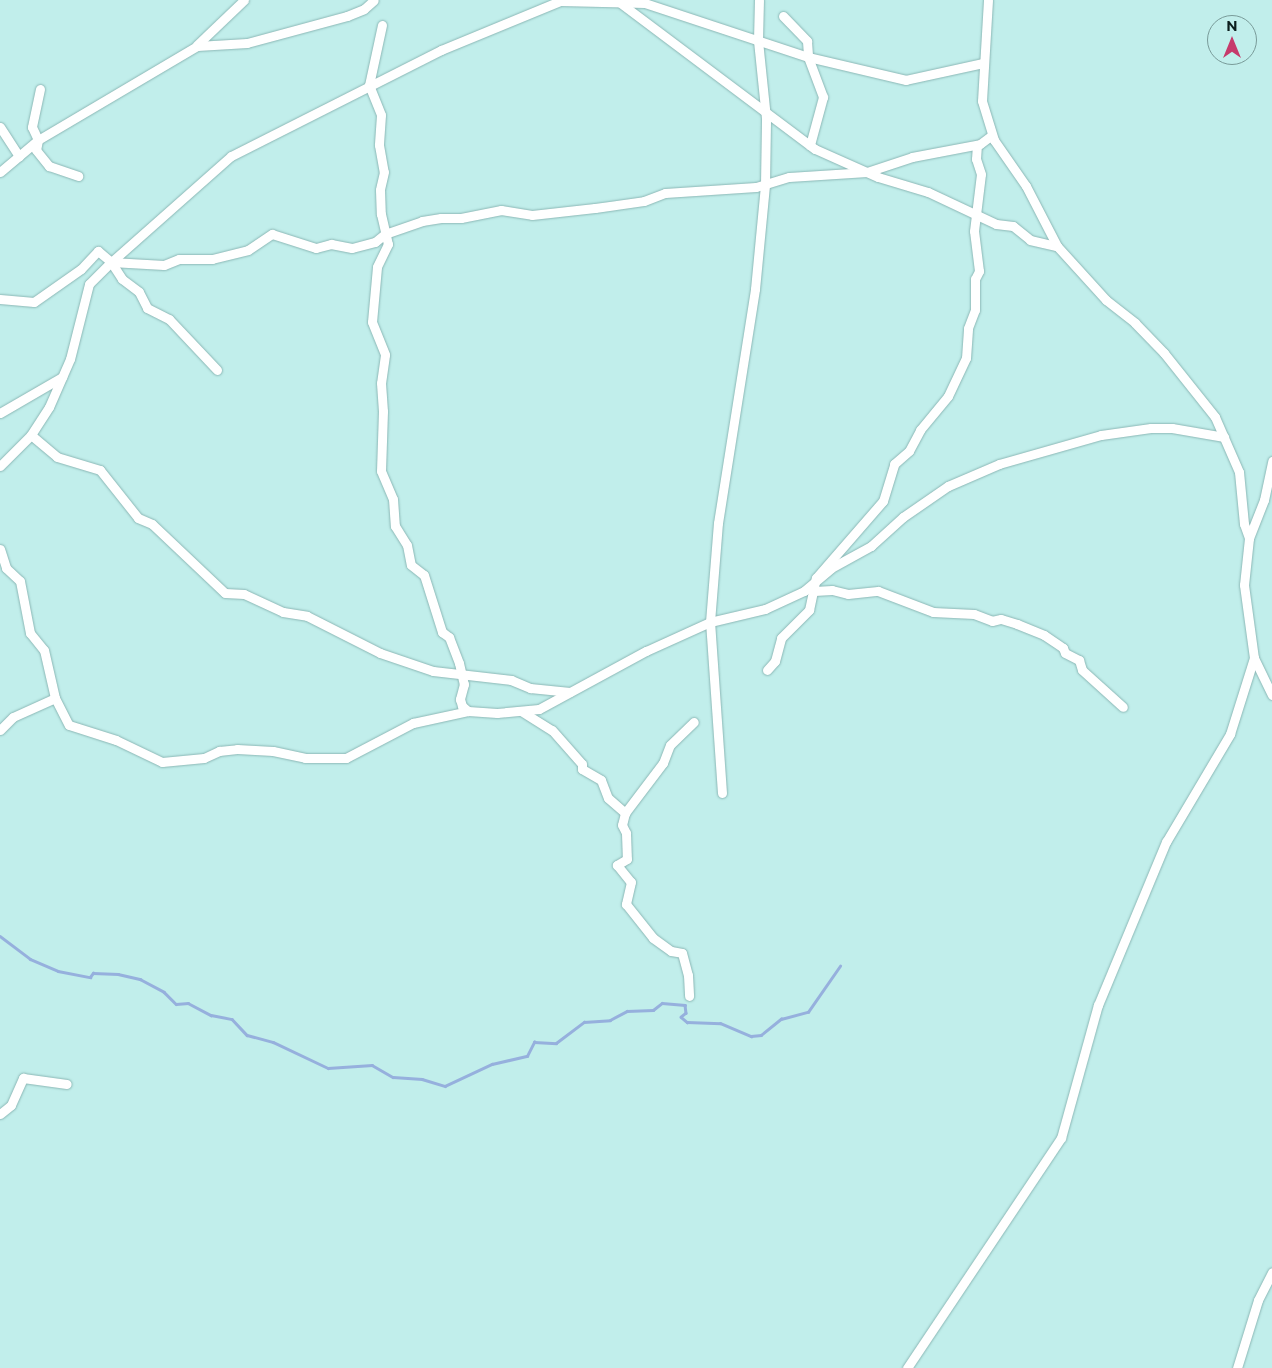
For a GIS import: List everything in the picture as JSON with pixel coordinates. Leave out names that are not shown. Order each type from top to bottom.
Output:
[{"type":"street","points":[[0,172],[38,140],[197,46],[244,0]]},
{"type":"street","points":[[197,46],[247,43],[347,16],[364,9],[374,0]]},
{"type":"street","points":[[616,0],[810,145],[867,172],[928,192],[1003,226],[1013,226],[1030,240],[1057,246]]},
{"type":"street","points":[[0,466],[31,435],[49,407],[70,359],[89,284],[111,262],[231,156],[440,50],[560,1],[616,0],[645,3],[808,57],[906,80],[983,63]]},
{"type":"street","points":[[722,793],[710,622],[718,523],[754,289],[765,185],[765,111],[758,40],[759,0]]},
{"type":"street","points":[[988,0],[982,101],[992,135],[1026,186],[1057,246],[1106,300],[1135,323],[1164,353],[1215,417],[1239,472],[1244,524],[1249,538]]},
{"type":"street","points":[[783,16],[807,41],[808,57],[823,97],[810,145]]},
{"type":"street","points":[[382,25],[369,85],[381,115],[379,145],[384,172],[380,190],[381,214],[388,244],[377,267],[372,322],[385,355],[381,383],[384,411],[381,471],[393,499],[395,526],[407,545],[411,565],[424,575],[442,632],[449,637],[464,684],[461,693],[462,706],[468,711]]},
{"type":"street","points":[[40,89],[32,128],[38,140],[36,150],[49,166],[78,176]]},
{"type":"street","points":[[0,127],[19,156]]},
{"type":"street","points":[[111,262],[164,265],[179,259],[212,259],[248,250],[272,234],[316,248],[331,244],[352,248],[375,242],[385,234],[422,221],[461,218],[501,210],[532,215],[628,204],[660,197],[666,193],[765,185],[790,177],[867,172],[912,157],[986,142],[992,135]]},
{"type":"street","points":[[767,670],[776,661],[782,638],[809,610],[814,587],[851,535],[868,521],[870,514],[883,501],[894,464],[909,451],[920,430],[948,396],[966,358],[968,328],[974,317],[975,279],[979,271],[974,231],[981,174],[976,159],[977,144]]},
{"type":"street","points":[[0,299],[34,302],[81,269],[98,251],[111,262],[122,279],[139,292],[147,308],[169,319],[217,370]]},
{"type":"street","points":[[0,413],[62,377]]},
{"type":"street","points":[[0,549],[6,568],[20,581],[30,632],[44,650],[55,698],[69,725],[116,740],[162,762],[199,759],[219,751],[237,749],[273,751],[305,758],[346,758],[413,723],[468,711],[539,709],[646,651],[710,622],[765,610],[814,587],[831,568],[871,546],[903,517],[948,486],[999,464],[1101,435],[1151,428],[1172,428],[1224,438]]},
{"type":"street","points":[[31,435],[57,457],[100,470],[138,518],[152,524],[225,593],[244,594],[283,612],[307,616],[394,658],[443,673],[461,673],[570,692]]},
{"type":"street","points":[[1272,461],[1264,500],[1249,538],[1244,586],[1254,658],[1272,695]]},
{"type":"street","points":[[814,587],[848,594],[878,591],[933,612],[974,614],[992,620],[1002,619],[1044,634],[1063,648],[1064,653],[1079,660],[1082,670],[1123,707]]},
{"type":"street","points":[[906,1368],[1061,1138],[1098,1005],[1166,842],[1230,734],[1254,658]]},
{"type":"street","points":[[0,730],[13,717],[55,698]]},
{"type":"street","points":[[521,711],[552,730],[582,764],[582,769],[600,780],[608,798],[626,813]]},
{"type":"street","points":[[688,996],[688,975],[682,953],[671,951],[654,938],[626,904],[631,882],[617,865],[627,859],[626,833],[622,825],[626,813],[663,763],[670,745],[694,722]]},
{"type":"street","points":[[0,1114],[11,1105],[23,1078],[67,1084]]},
{"type":"street","points":[[1237,1368],[1258,1300],[1272,1272]]},
{"type":"waterway","points":[[0,936],[30,959],[58,971],[90,977],[93,973],[118,974],[140,979],[164,992],[176,1004],[188,1003],[211,1015],[232,1019],[247,1035],[273,1042],[328,1068],[372,1065],[393,1077],[422,1079],[445,1086],[492,1064],[527,1056],[534,1042],[556,1043],[584,1022],[610,1020],[627,1011],[653,1010],[662,1003],[685,1005],[686,1013],[681,1017],[687,1022],[720,1023],[751,1036],[761,1035],[781,1019],[808,1012],[840,966]]}]
